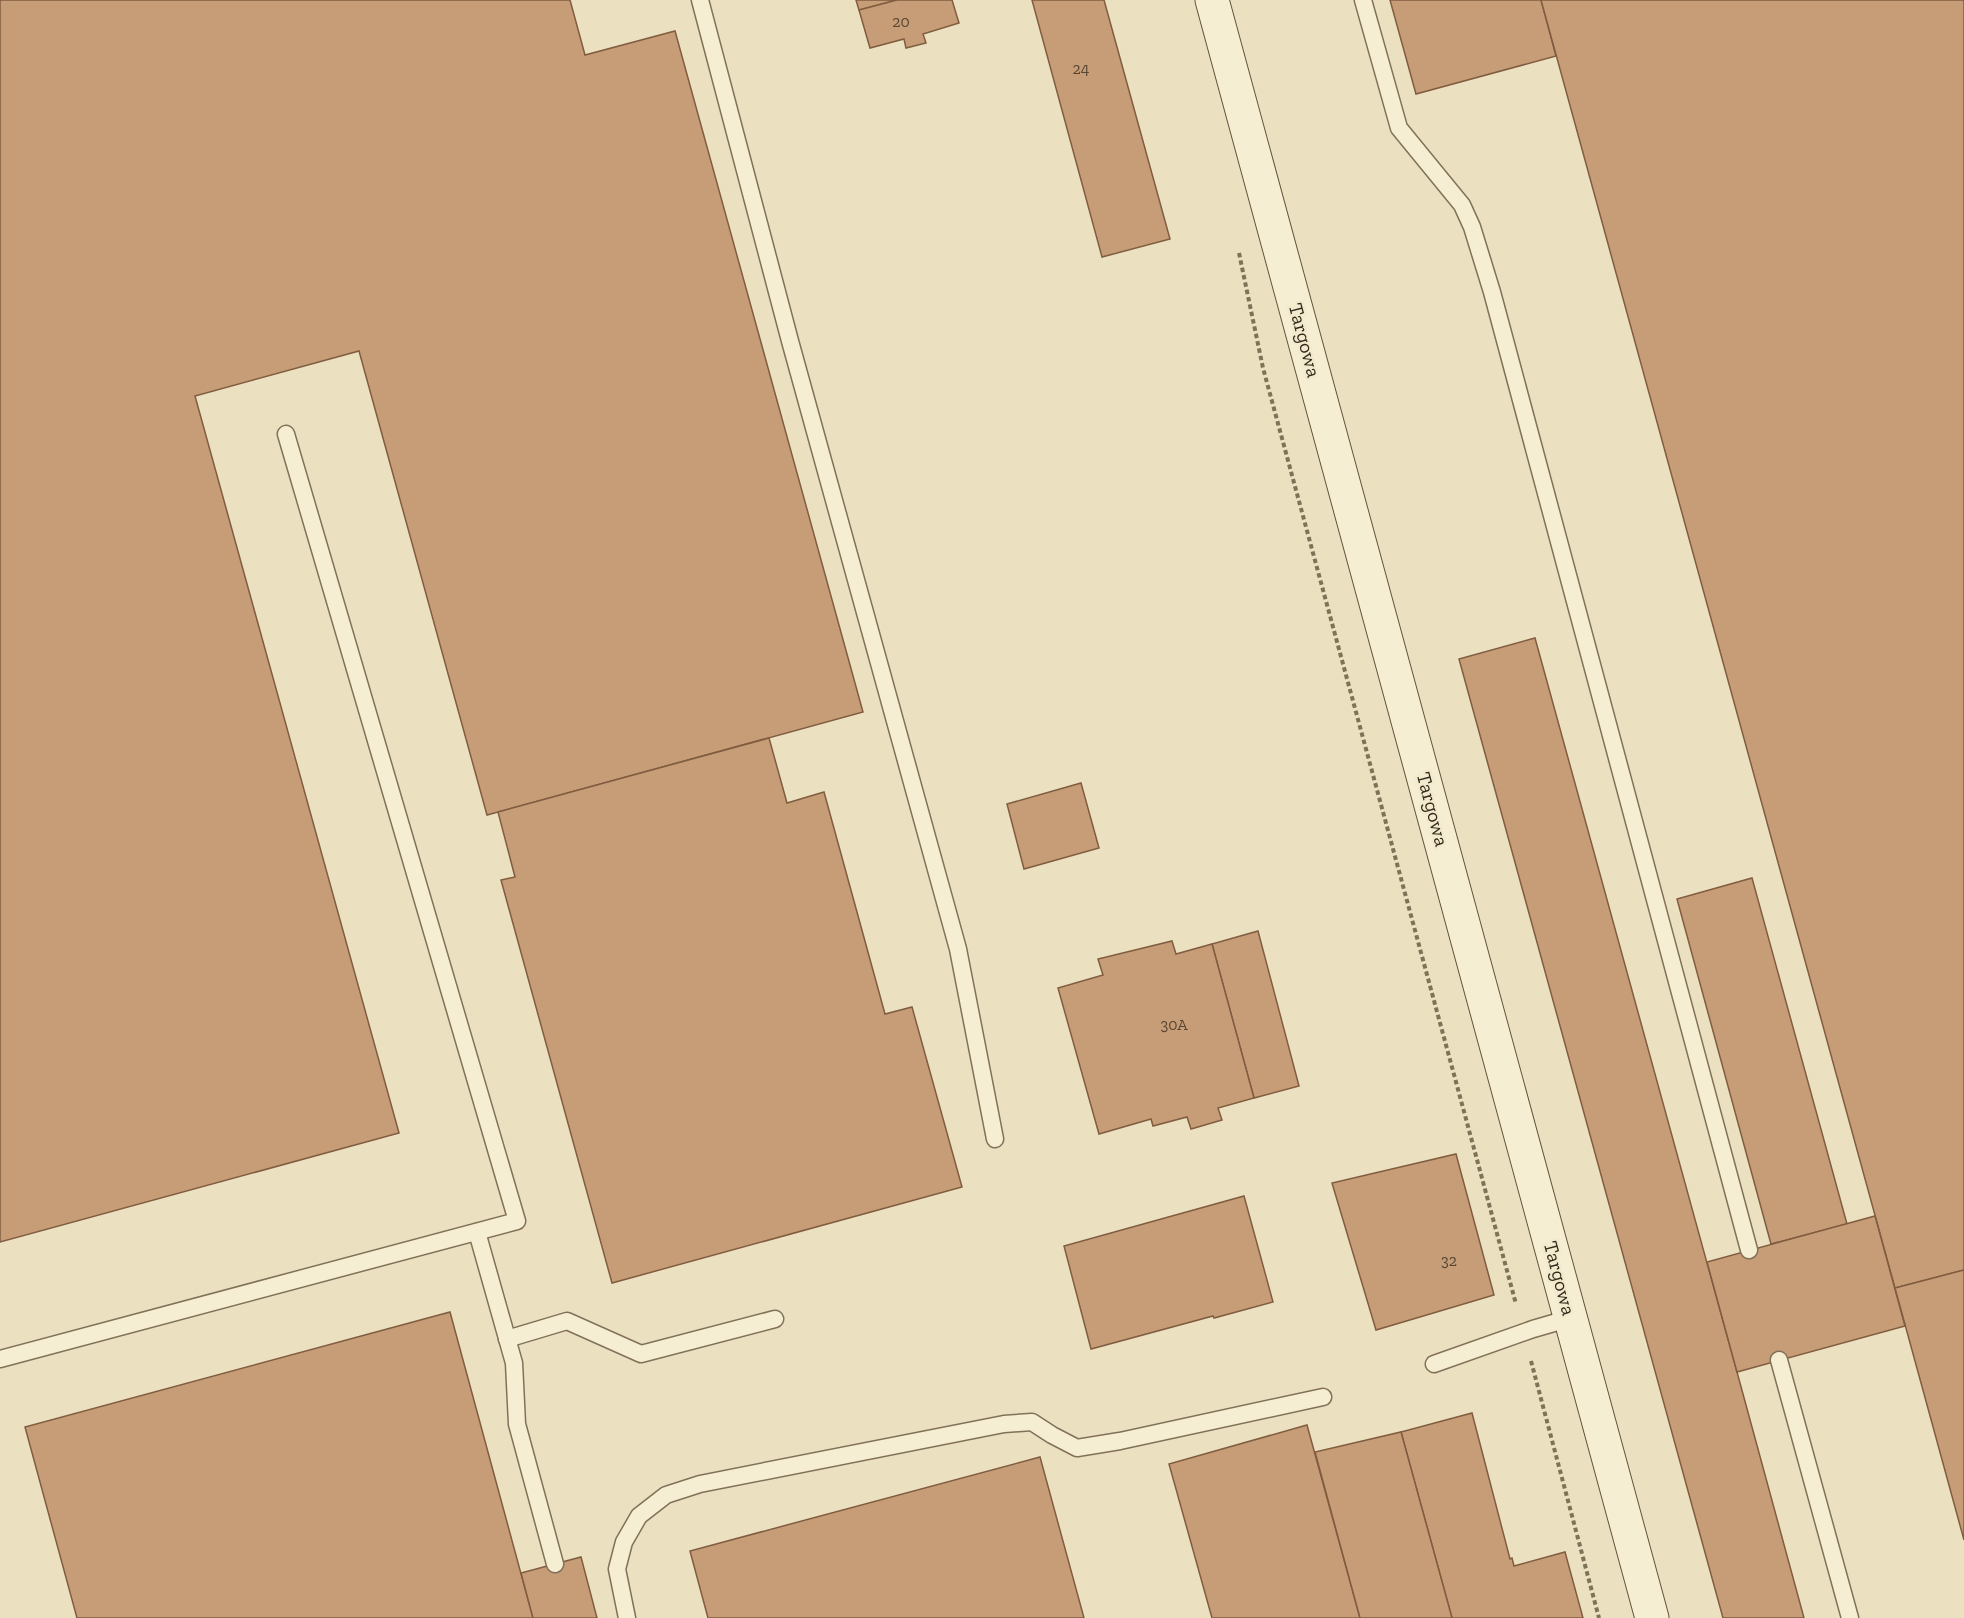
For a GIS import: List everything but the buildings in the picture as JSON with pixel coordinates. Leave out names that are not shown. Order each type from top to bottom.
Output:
[{"type":"street","name":"Targowa","points":[[1212,0],[1652,1618]]},
{"type":"lane","points":[[700,0],[790,340],[958,949],[995,1139]]},
{"type":"lane","points":[[1363,0],[1399,128],[1462,205],[1472,227],[1495,304],[1749,1251]]},
{"type":"lane","points":[[0,1359],[517,1221],[286,434]]},
{"type":"lane","points":[[477,1232],[514,1363],[517,1424],[555,1564]]},
{"type":"lane","points":[[1434,1364],[1570,1318]]},
{"type":"lane","points":[[507,1339],[567,1322],[641,1354],[775,1319]]},
{"type":"lane","points":[[1779,1360],[1850,1618]]},
{"type":"lane","points":[[627,1618],[617,1569],[624,1542],[639,1516],[666,1495],[700,1484],[1004,1424],[1032,1422],[1077,1448],[1120,1441],[1323,1397]]},
{"type":"path","points":[[1237,242],[1266,380],[1599,1618]]}]
